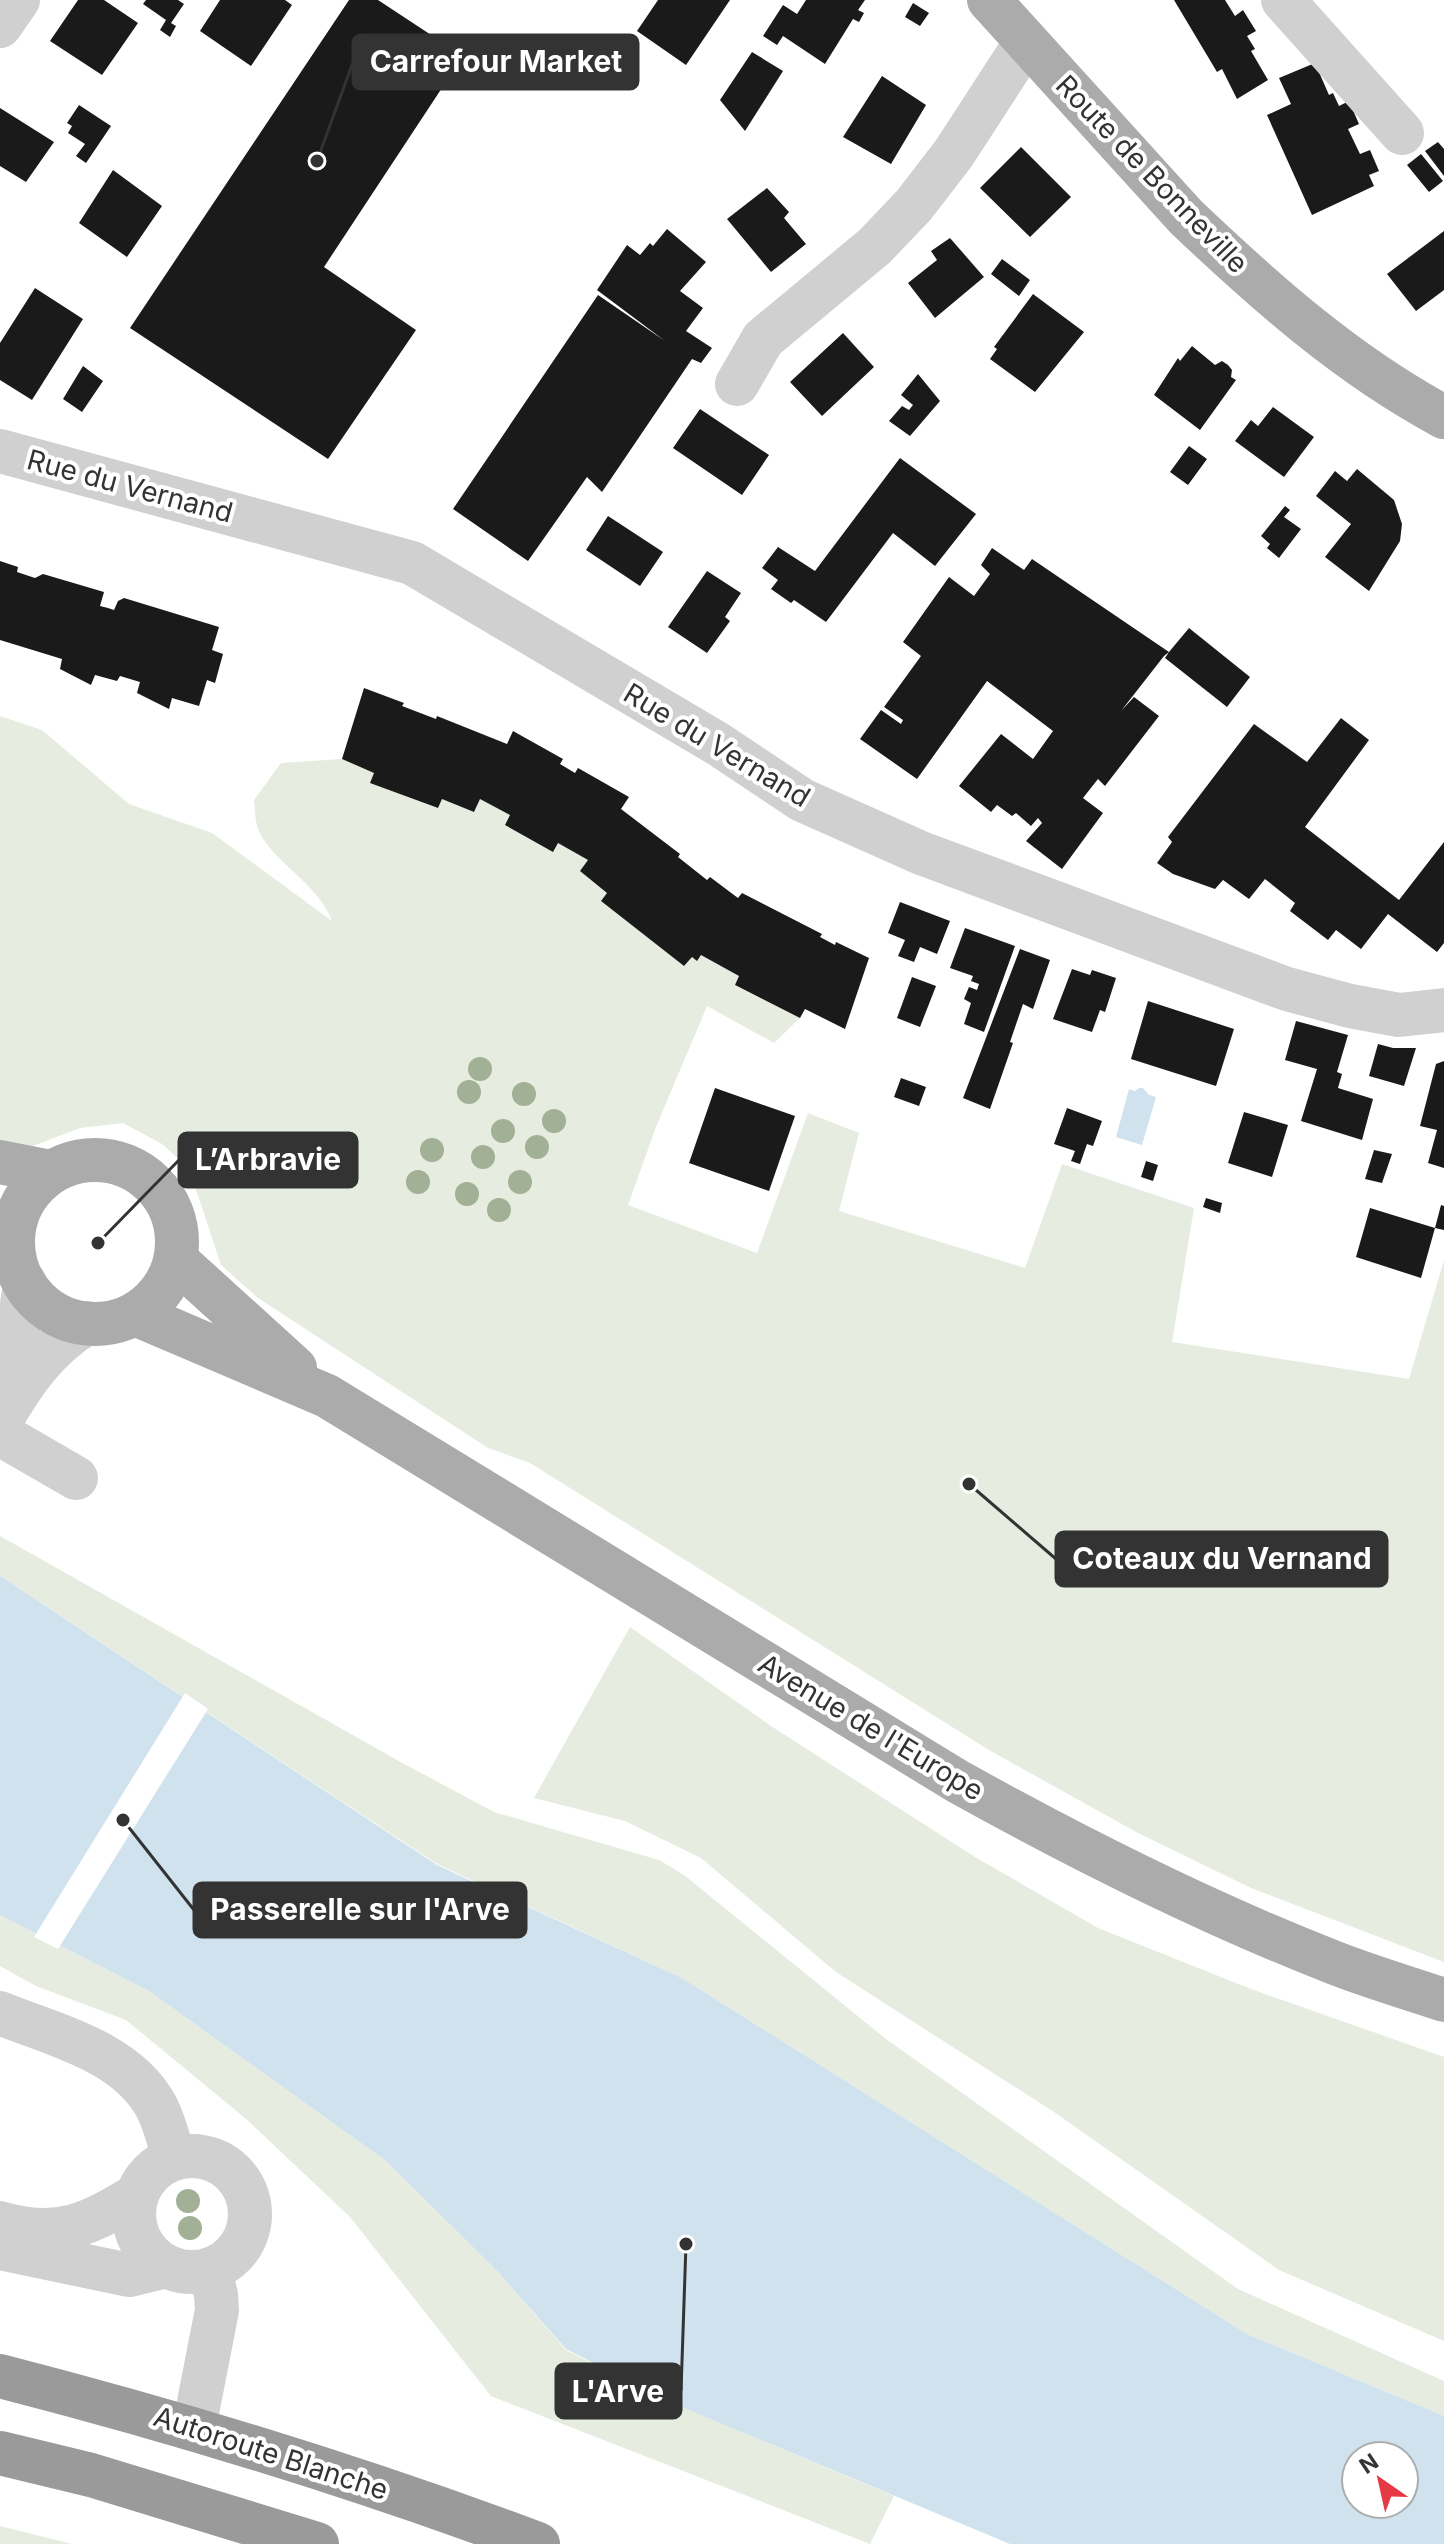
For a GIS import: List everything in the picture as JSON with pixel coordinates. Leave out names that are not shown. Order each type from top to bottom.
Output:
[{"type":"highway","points":[[0,2367],[151,2415]]},
{"type":"highway","name":"Autoroute Blanche","points":[[0,2376],[194,2428],[399,2494],[538,2544]]},
{"type":"highway","points":[[0,2453],[91,2475],[317,2544]]},
{"type":"main road","name":"Route de Bonneville","points":[[989,0],[1210,240],[1332,345],[1397,390],[1444,417]]},
{"type":"main road","points":[[98,1159],[114,1161],[143,1174],[166,1198],[177,1228],[176,1260],[161,1291],[135,1314],[112,1322],[74,1321],[51,1311],[32,1294],[13,1254],[16,1218],[30,1192],[51,1172],[66,1165],[98,1159]]},
{"type":"main road","points":[[0,1162],[51,1172]]},
{"type":"main road","name":"Avenue de l'Europe","points":[[176,1260],[327,1396]]},
{"type":"main road","name":"Avenue de l'Europe","points":[[135,1314],[327,1396],[957,1781],[1058,1838],[1242,1925],[1337,1964],[1444,2000]]},
{"type":"street","points":[[0,26],[18,0]]},
{"type":"street","points":[[1283,0],[1402,133]]},
{"type":"street","points":[[737,384],[763,339],[875,246],[914,205],[954,153],[1026,42]]},
{"type":"street","name":"Rue du Vernand","points":[[0,451],[412,563],[718,744],[802,800],[921,853],[1287,989],[1399,1015],[1444,1010]]},
{"type":"street","points":[[0,1359],[19,1325],[13,1254]]},
{"type":"street","points":[[0,1422],[52,1347],[87,1323]]},
{"type":"street","points":[[0,1434],[76,1478]]},
{"type":"street","points":[[0,2013],[92,2050],[126,2070],[155,2104],[174,2159]]},
{"type":"street","points":[[0,2223],[34,2230],[62,2230],[90,2222],[137,2195],[152,2173],[174,2159],[198,2157],[220,2164],[238,2179],[248,2200],[250,2223],[241,2245],[225,2262],[210,2270],[187,2272],[166,2266],[149,2254],[138,2236],[134,2216],[137,2195]]},
{"type":"street","points":[[0,2248],[129,2275],[166,2266]]},
{"type":"street","points":[[194,2428],[217,2310],[210,2270]]},
{"type":"shaded area","points":[[0,716],[42,730],[129,804],[212,833],[332,921],[316,894],[271,849],[257,826],[254,800],[281,763],[342,759],[374,773],[371,783],[437,808],[442,799],[474,812],[480,799],[510,815],[506,825],[558,843],[588,860],[580,871],[607,893],[601,901],[684,966],[692,957],[697,960],[701,955],[739,976],[735,986],[800,1018],[774,1043],[707,1006],[656,1127],[628,1205],[757,1253],[808,1113],[859,1133],[839,1211],[1025,1268],[1062,1164],[1194,1208],[1172,1342],[1409,1379],[1444,1260],[1444,1962],[1251,1888],[1138,1833],[989,1750],[530,1463],[488,1448],[258,1298],[221,1265],[185,1165],[162,1144],[123,1123],[80,1128],[30,1147],[0,1143]]},
{"type":"shaded area","points":[[0,1536],[494,1812],[659,1860],[684,1875],[886,2039],[1238,2289],[1444,2381],[1444,2416],[1247,2334],[682,1978],[437,1864],[0,1576]]},
{"type":"shaded area","points":[[630,1627],[771,1726],[975,1857],[1098,1928],[1251,1989],[1444,2057],[1444,2341],[1279,2270],[1054,2112],[836,1972],[701,1858],[625,1821],[534,1798]]},
{"type":"shaded area","points":[[0,1915],[149,1991],[386,2161],[497,2271],[566,2350],[672,2403],[894,2496],[870,2544],[491,2396],[350,2217],[245,2118],[126,2020],[36,1986],[0,1966]]},
{"type":"shaded area","points":[[0,2526],[72,2544],[0,2544]]},
{"type":"water","points":[[1139,1088],[1156,1097],[1142,1145],[1116,1137],[1129,1089],[1135,1091]]},
{"type":"water","points":[[0,1576],[437,1865],[682,1978],[1247,2334],[1444,2416],[1444,2544],[1010,2544],[672,2403],[566,2349],[497,2271],[386,2161],[149,1991],[0,1915]]},
{"type":"pier","points":[[185,1693],[208,1709],[58,1949],[34,1937]]},
{"type":"building","points":[[78,0],[104,0],[138,23],[102,75],[50,41]]},
{"type":"building","points":[[146,0],[178,0],[184,4],[171,23],[176,26],[170,37],[160,30],[166,20],[143,4]]},
{"type":"building","points":[[220,0],[285,0],[292,5],[251,66],[200,31]]},
{"type":"building","points":[[349,0],[378,0],[463,56],[324,267],[416,330],[328,459],[130,328]]},
{"type":"building","points":[[658,0],[730,0],[686,65],[637,31]]},
{"type":"building","points":[[806,0],[865,0],[858,10],[864,13],[859,22],[853,19],[825,64],[783,36],[777,45],[763,36],[783,5],[797,14]]},
{"type":"building","points":[[1174,0],[1225,0],[1235,16],[1243,10],[1256,31],[1247,36],[1255,49],[1251,51],[1268,80],[1237,99],[1222,69],[1217,72]]},
{"type":"building","points":[[913,3],[929,13],[920,26],[905,17]]},
{"type":"building","points":[[752,52],[783,71],[745,131],[720,100]]},
{"type":"building","points":[[1315,63],[1329,95],[1333,93],[1339,106],[1349,101],[1359,124],[1348,129],[1360,154],[1370,150],[1379,171],[1369,175],[1374,186],[1312,215],[1267,115],[1291,104],[1279,78]]},
{"type":"building","points":[[882,76],[926,105],[891,164],[843,137]]},
{"type":"building","points":[[79,105],[111,126],[86,163],[76,156],[85,144],[68,133],[72,126],[67,123]]},
{"type":"building","points":[[0,108],[54,142],[26,182],[0,166]]},
{"type":"building","points":[[1438,142],[1444,149],[1444,176],[1425,151]]},
{"type":"building","points":[[1021,147],[1071,197],[1030,237],[980,188]]},
{"type":"building","points":[[1421,154],[1443,181],[1429,192],[1407,165]]},
{"type":"building","points":[[113,170],[162,206],[127,257],[79,223]]},
{"type":"building","points":[[767,188],[789,212],[784,218],[806,244],[771,272],[727,219]]},
{"type":"building","points":[[667,229],[706,262],[680,291],[703,308],[686,331],[712,348],[701,363],[692,359],[602,492],[587,477],[528,561],[453,509],[598,295],[665,341],[597,290],[627,245],[640,255],[650,243],[653,246]]},
{"type":"building","points":[[1444,231],[1444,290],[1416,311],[1387,274]]},
{"type":"building","points":[[950,238],[984,277],[935,318],[908,283],[937,260],[931,251]]},
{"type":"building","points":[[1002,259],[1030,280],[1019,296],[991,274]]},
{"type":"building","points":[[35,288],[83,319],[32,400],[0,380],[0,343]]},
{"type":"building","points":[[1033,294],[1084,332],[1035,392],[990,359],[997,349],[994,347]]},
{"type":"building","points":[[843,333],[874,367],[822,416],[790,382]]},
{"type":"building","points":[[1192,346],[1215,365],[1222,361],[1228,365],[1232,370],[1231,377],[1236,380],[1200,430],[1154,395],[1178,358],[1180,361]]},
{"type":"building","points":[[83,366],[103,381],[82,412],[63,399]]},
{"type":"building","points":[[918,374],[940,401],[910,436],[889,421],[902,406],[909,410],[913,405],[901,395]]},
{"type":"building","points":[[1273,407],[1314,437],[1284,477],[1235,441],[1251,420],[1258,426]]},
{"type":"building","points":[[700,409],[769,455],[742,495],[673,448]]},
{"type":"building","points":[[1189,446],[1207,459],[1188,485],[1170,472]]},
{"type":"building","points":[[900,458],[976,514],[935,566],[893,533],[826,622],[794,600],[791,603],[771,589],[778,580],[762,568],[778,547],[815,571]]},
{"type":"building","points":[[1357,469],[1394,500],[1402,524],[1400,541],[1369,591],[1325,557],[1351,524],[1316,496],[1335,471],[1347,481]]},
{"type":"building","points":[[1285,506],[1290,510],[1284,517],[1301,529],[1279,558],[1267,548],[1270,544],[1261,536]]},
{"type":"building","points":[[608,516],[663,552],[640,586],[586,550]]},
{"type":"building","points":[[992,548],[1024,570],[1032,559],[1169,652],[1121,711],[1134,697],[1159,716],[1105,786],[1098,779],[1083,798],[1103,813],[1062,869],[1026,841],[1042,823],[1038,818],[1031,826],[1016,813],[1012,816],[997,805],[991,812],[959,786],[1001,734],[1033,759],[1053,731],[987,681],[917,779],[860,739],[881,710],[901,724],[903,720],[884,707],[921,656],[903,642],[949,577],[974,596],[990,574],[981,565]]},
{"type":"building","points":[[0,561],[18,567],[17,572],[35,578],[43,574],[104,592],[100,606],[114,610],[118,601],[124,598],[219,627],[212,650],[223,654],[215,683],[207,680],[199,706],[172,698],[169,709],[137,693],[140,682],[120,676],[117,681],[95,675],[91,685],[60,669],[62,659],[0,640]]},
{"type":"building","points":[[707,571],[741,593],[725,617],[730,621],[707,653],[668,627]]},
{"type":"building","points":[[1189,628],[1250,677],[1227,707],[1165,658]]},
{"type":"building","points":[[364,688],[404,703],[402,706],[436,719],[437,716],[507,744],[513,731],[563,759],[560,764],[575,773],[578,768],[629,797],[621,809],[680,854],[678,857],[707,880],[710,877],[738,898],[742,893],[822,934],[820,937],[835,945],[836,942],[869,958],[845,1029],[805,1009],[800,1018],[735,985],[739,976],[701,955],[697,961],[692,957],[684,966],[601,901],[607,893],[580,871],[588,860],[558,843],[553,852],[505,825],[510,815],[480,799],[474,812],[442,799],[438,808],[370,783],[374,773],[342,759]]},
{"type":"building","points":[[1341,718],[1369,740],[1305,827],[1399,900],[1444,842],[1444,943],[1437,952],[1388,914],[1361,949],[1336,930],[1328,940],[1290,911],[1295,903],[1265,879],[1249,899],[1223,880],[1215,889],[1173,874],[1157,863],[1172,842],[1168,837],[1254,724],[1307,762]]},
{"type":"building","points":[[900,902],[950,921],[937,954],[920,947],[914,962],[898,956],[905,940],[888,933]]},
{"type":"building","points":[[965,928],[1015,946],[984,1032],[964,1024],[971,1003],[964,999],[969,987],[977,990],[979,984],[971,981],[973,976],[950,968]]},
{"type":"building","points":[[1020,949],[1050,960],[1033,1009],[1023,1004],[990,1109],[963,1098]]},
{"type":"building","points":[[1072,969],[1090,975],[1092,970],[1116,978],[1105,1012],[1100,1010],[1092,1032],[1053,1019]]},
{"type":"building","points":[[912,977],[936,986],[920,1027],[897,1018]]},
{"type":"building","points":[[1148,1001],[1234,1029],[1216,1086],[1131,1059]]},
{"type":"building","points":[[1296,1021],[1348,1035],[1337,1072],[1342,1074],[1338,1088],[1373,1099],[1362,1140],[1301,1121],[1317,1069],[1285,1060]]},
{"type":"building","points":[[1378,1044],[1393,1048],[1416,1048],[1404,1086],[1369,1076]]},
{"type":"building","points":[[1444,1061],[1444,1168],[1428,1163],[1437,1130],[1420,1126],[1436,1064]]},
{"type":"building","points":[[901,1078],[926,1087],[919,1106],[894,1097]]},
{"type":"building","points":[[715,1088],[795,1116],[769,1191],[689,1163]]},
{"type":"building","points":[[1067,1108],[1102,1121],[1093,1146],[1087,1144],[1080,1164],[1071,1161],[1075,1151],[1054,1144]]},
{"type":"building","points":[[1244,1112],[1288,1125],[1272,1177],[1228,1163]]},
{"type":"building","points":[[1374,1150],[1392,1154],[1382,1183],[1365,1179]]},
{"type":"building","points":[[1146,1161],[1158,1165],[1153,1181],[1141,1177]]},
{"type":"building","points":[[1206,1198],[1222,1203],[1220,1213],[1203,1207]]},
{"type":"building","points":[[1441,1205],[1444,1206],[1444,1230],[1435,1228]]},
{"type":"building","points":[[1370,1208],[1435,1228],[1421,1278],[1356,1257]]},
{"type":"place","name":"Carrefour Market","points":[[317,161]]},
{"type":"place","name":"L’Arbravie","points":[[98,1243]]},
{"type":"place","name":"Coteaux du Vernand","points":[[969,1484]]},
{"type":"place","name":"Passerelle sur l'Arve","points":[[123,1820]]},
{"type":"place","name":"L'Arve","points":[[686,2244]]}]
